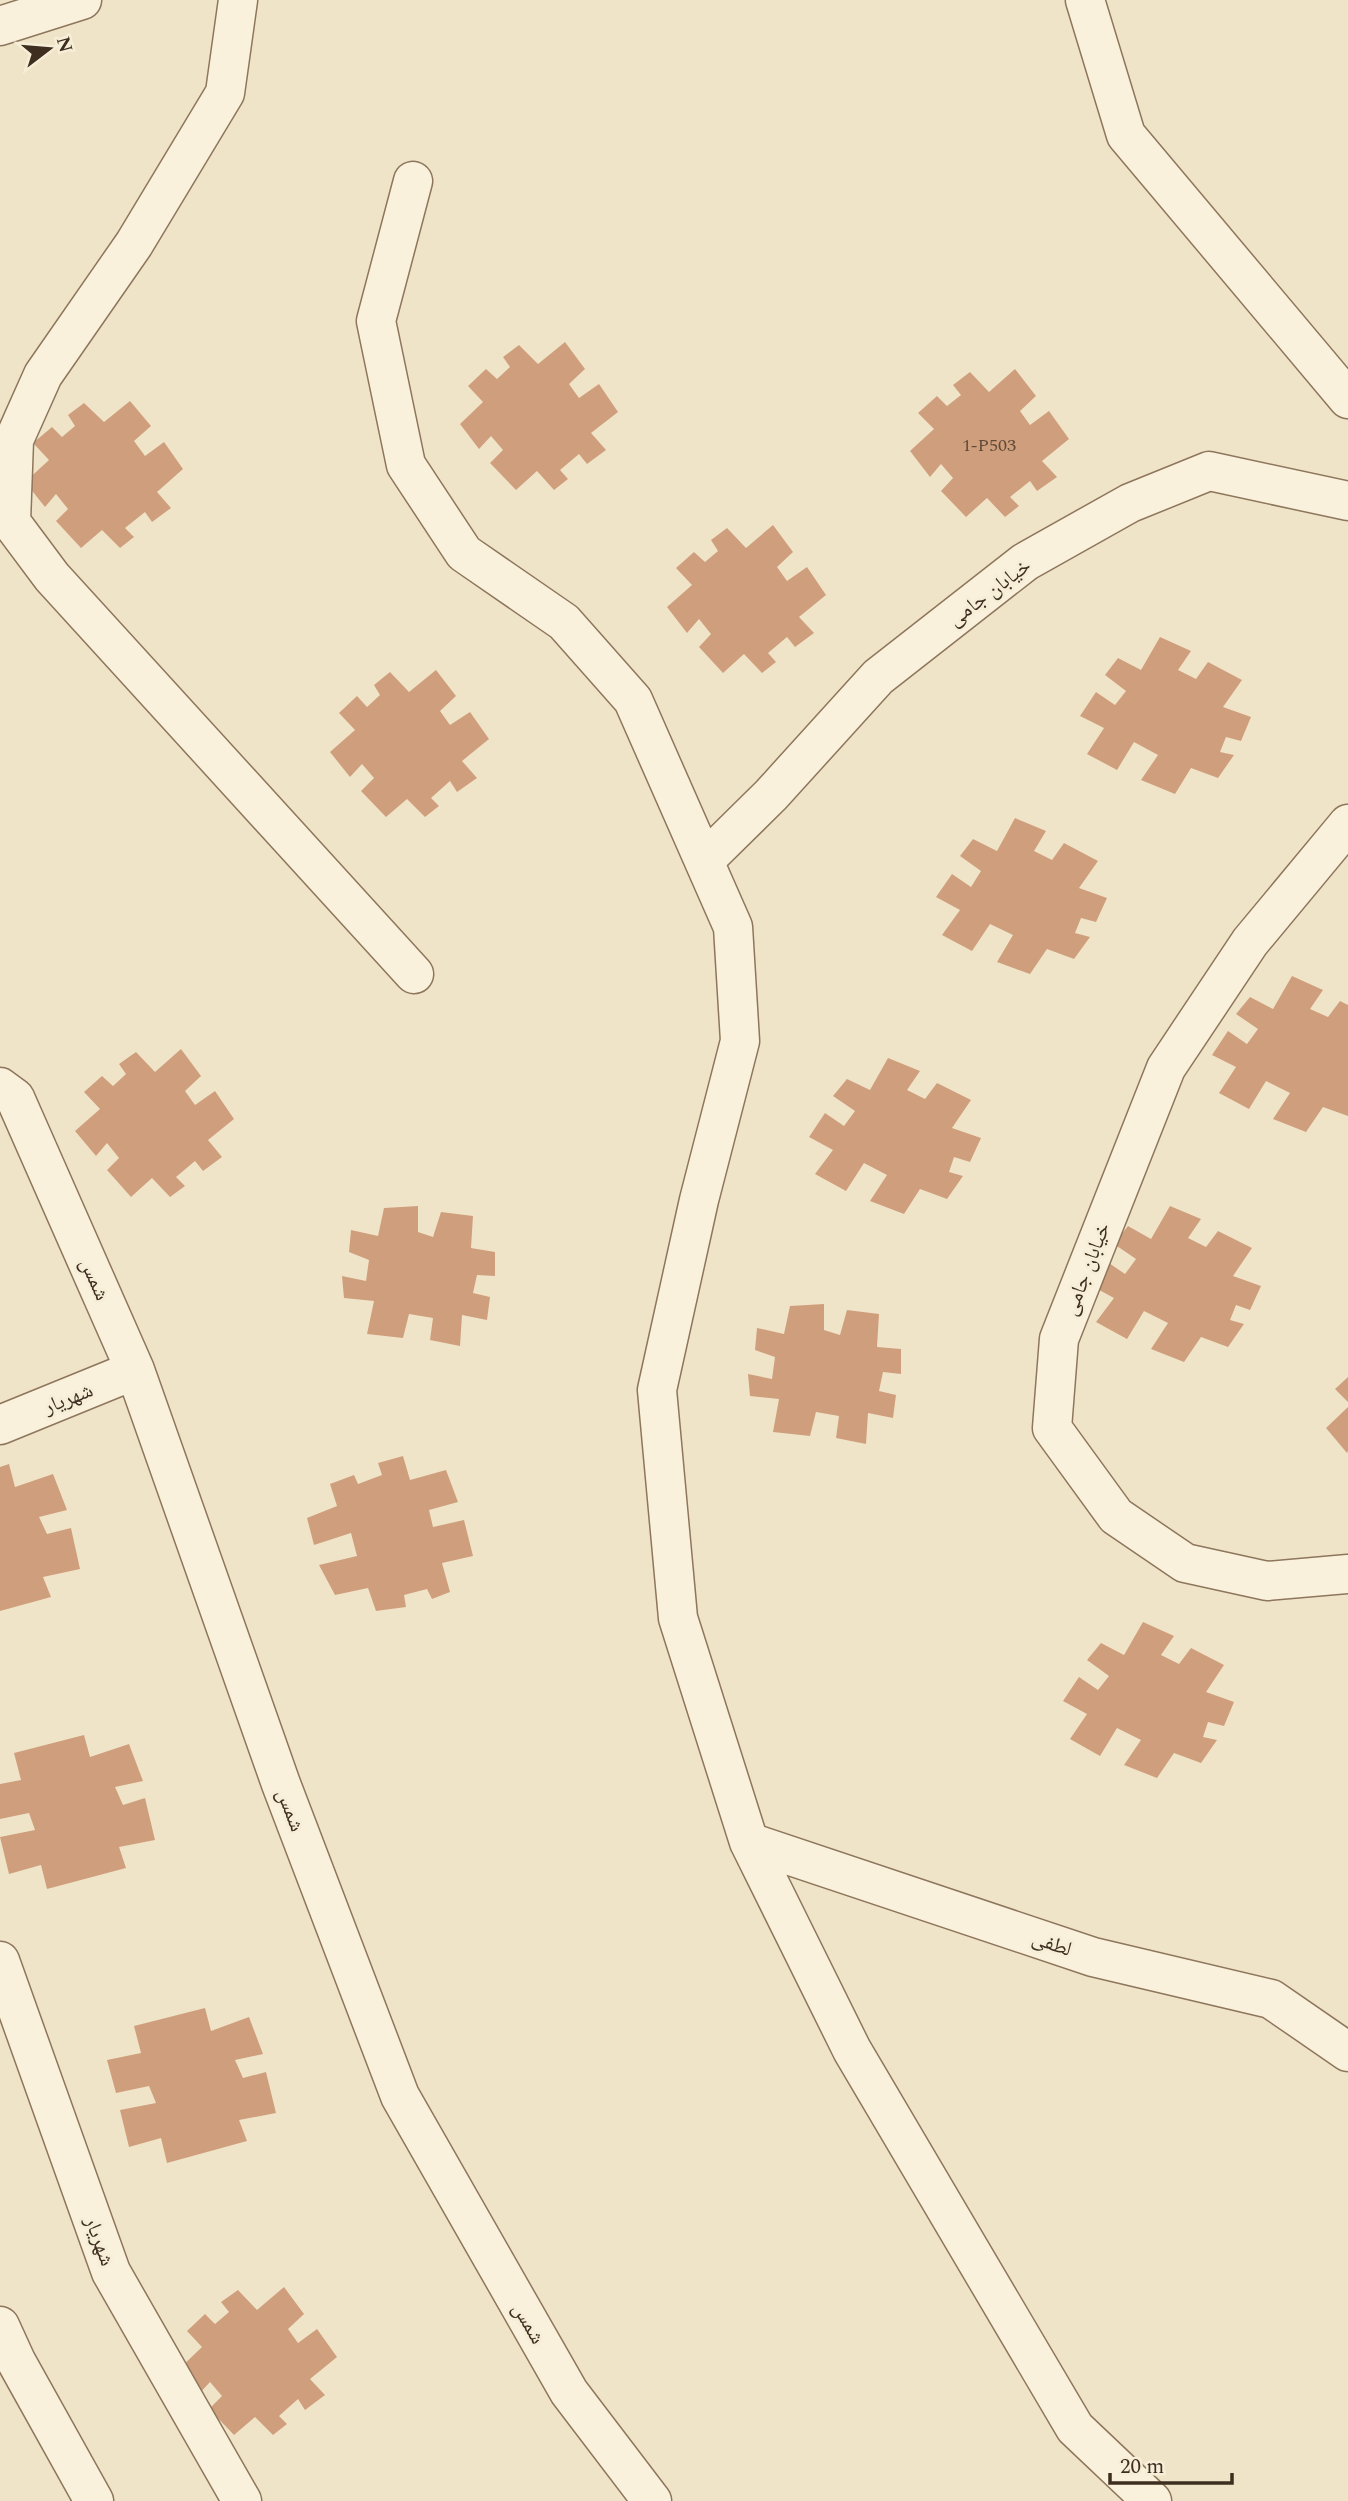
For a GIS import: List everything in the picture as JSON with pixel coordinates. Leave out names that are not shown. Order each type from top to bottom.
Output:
[{"type":"street","points":[[0,26],[82,0]]},
{"type":"street","points":[[238,0],[225,93],[134,244],[43,375],[15,440],[11,523],[52,577],[414,974]]},
{"type":"street","points":[[1085,0],[1126,135],[1348,399]]},
{"type":"street","points":[[412,181],[376,321],[406,466],[464,553],[564,622],[633,700],[733,926],[740,1041],[699,1199],[657,1390],[678,1618],[749,1842],[852,2050],[1075,2428],[1152,2501]]},
{"type":"street","name":"خیابان جامی","points":[[704,861],[771,794],[878,677],[1026,562],[1129,503],[1209,471],[1348,501]]},
{"type":"street","name":"خیابان جامی","points":[[1348,824],[1250,942],[1166,1068],[1059,1339],[1052,1428],[1116,1516],[1185,1563],[1267,1581],[1348,1574]]},
{"type":"street","name":"شمس","points":[[0,1087],[15,1098],[135,1370],[281,1784],[400,2096],[569,2392],[652,2501]]},
{"type":"street","name":"شهریار","points":[[0,1425],[135,1370]]},
{"type":"street","name":"لطفی","points":[[749,1842],[1093,1957],[1271,1999],[1348,2052]]},
{"type":"street","name":"شهریار","points":[[0,1962],[111,2272],[242,2501]]},
{"type":"street","points":[[0,2326],[16,2361],[94,2501]]},
{"type":"building","points":[[565,342],[585,369],[569,384],[579,398],[599,384],[618,412],[591,433],[606,450],[587,464],[579,454],[560,470],[568,479],[554,490],[537,471],[516,490],[490,463],[503,450],[491,436],[479,449],[460,424],[483,402],[468,386],[486,369],[497,379],[510,367],[503,357],[519,345],[538,364]]},
{"type":"building","points":[[1015,369],[1036,396],[1020,411],[1030,425],[1049,411],[1069,439],[1042,461],[1057,477],[1037,491],[1030,481],[1010,497],[1019,506],[1005,517],[987,498],[966,517],[941,491],[953,478],[941,464],[930,477],[910,451],[934,429],[918,413],[937,396],[947,406],[961,395],[953,385],[970,372],[989,392]]},
{"type":"building","points":[[130,401],[151,426],[134,441],[145,456],[164,442],[183,469],[157,492],[171,508],[152,522],[145,512],[125,528],[134,537],[120,548],[102,530],[81,548],[56,521],[68,509],[56,494],[45,507],[25,482],[49,460],[33,443],[52,427],[62,437],[75,426],[68,415],[84,403],[104,422]]},
{"type":"building","points":[[773,525],[793,552],[777,567],[787,581],[807,567],[826,595],[799,617],[814,633],[795,647],[787,637],[768,653],[776,662],[762,673],[744,654],[723,673],[699,647],[711,634],[699,619],[687,633],[667,607],[692,585],[676,568],[694,552],[705,562],[718,551],[711,540],[727,528],[746,548]]},
{"type":"building","points":[[1160,637],[1191,651],[1178,670],[1196,679],[1208,662],[1242,680],[1223,707],[1251,717],[1241,741],[1226,737],[1220,752],[1234,755],[1218,778],[1191,768],[1175,794],[1141,780],[1158,755],[1134,742],[1117,770],[1087,754],[1104,728],[1080,716],[1096,692],[1115,705],[1126,691],[1105,675],[1118,658],[1141,670]]},
{"type":"building","points":[[436,670],[456,696],[440,711],[450,725],[470,712],[489,739],[462,761],[477,778],[457,792],[450,781],[431,798],[439,806],[425,817],[407,799],[386,817],[361,791],[374,778],[362,764],[350,777],[330,752],[355,730],[339,713],[357,696],[367,707],[380,695],[374,685],[390,672],[409,692]]},
{"type":"building","points":[[1015,818],[1046,831],[1034,851],[1052,860],[1064,843],[1098,861],[1079,888],[1107,898],[1096,922],[1081,918],[1075,933],[1090,937],[1074,959],[1047,949],[1030,974],[997,962],[1013,935],[990,924],[972,951],[942,935],[960,910],[936,897],[952,874],[971,887],[981,871],[960,856],[973,839],[997,851]]},
{"type":"building","points":[[1292,976],[1323,990],[1310,1009],[1328,1017],[1340,1001],[1348,1005],[1348,1116],[1323,1107],[1306,1132],[1273,1119],[1290,1093],[1266,1081],[1249,1109],[1219,1093],[1236,1067],[1212,1055],[1228,1031],[1247,1044],[1258,1029],[1236,1014],[1250,997],[1273,1009]]},
{"type":"building","points":[[181,1049],[201,1076],[185,1091],[195,1105],[215,1091],[234,1119],[208,1140],[222,1157],[203,1171],[195,1161],[176,1177],[185,1186],[170,1197],[152,1178],[131,1197],[107,1170],[119,1158],[107,1143],[96,1156],[75,1131],[100,1109],[84,1092],[102,1076],[113,1086],[126,1074],[119,1064],[136,1052],[155,1072]]},
{"type":"building","points":[[888,1058],[920,1071],[907,1090],[925,1099],[937,1083],[971,1100],[952,1128],[981,1138],[970,1162],[954,1157],[949,1172],[963,1176],[947,1199],[920,1189],[904,1214],[870,1201],[887,1175],[864,1163],[846,1191],[815,1174],[833,1150],[809,1137],[825,1113],[844,1126],[855,1111],[833,1096],[847,1079],[870,1090]]},
{"type":"building","points":[[418,1206],[418,1232],[433,1237],[441,1212],[473,1216],[471,1248],[495,1252],[495,1276],[477,1275],[473,1293],[490,1297],[487,1320],[462,1315],[460,1346],[430,1340],[433,1318],[409,1314],[403,1338],[367,1334],[374,1301],[344,1298],[342,1276],[366,1281],[369,1260],[349,1252],[351,1230],[378,1236],[384,1208]]},
{"type":"building","points":[[1170,1206],[1201,1219],[1188,1238],[1206,1247],[1218,1231],[1252,1248],[1233,1276],[1261,1286],[1250,1310],[1236,1305],[1230,1320],[1244,1324],[1228,1347],[1201,1337],[1184,1362],[1151,1349],[1168,1323],[1144,1311],[1127,1339],[1096,1322],[1114,1298],[1090,1285],[1106,1261],[1125,1274],[1136,1259],[1114,1244],[1128,1226],[1151,1239]]},
{"type":"building","points":[[824,1304],[824,1330],[840,1335],[847,1310],[879,1314],[877,1347],[901,1349],[901,1374],[883,1372],[879,1391],[896,1395],[893,1418],[868,1413],[866,1444],[836,1438],[839,1416],[816,1412],[810,1436],[773,1432],[779,1399],[750,1396],[748,1374],[772,1379],[775,1357],[755,1350],[757,1328],[784,1334],[790,1306]]},
{"type":"building","points":[[1348,1377],[1348,1402],[1335,1389]]},
{"type":"building","points":[[1348,1407],[1348,1451],[1347,1453],[1326,1428]]},
{"type":"building","points":[[403,1456],[410,1480],[446,1470],[458,1502],[429,1510],[433,1527],[464,1520],[473,1556],[442,1563],[450,1592],[432,1599],[427,1589],[404,1595],[406,1607],[376,1611],[368,1588],[335,1595],[319,1565],[357,1556],[351,1533],[314,1545],[307,1518],[337,1506],[330,1484],[354,1475],[358,1484],[382,1475],[378,1463]]},
{"type":"building","points":[[9,1464],[15,1487],[53,1474],[67,1510],[39,1517],[47,1534],[71,1528],[80,1569],[43,1577],[51,1597],[0,1611],[0,1467]]},
{"type":"building","points":[[1143,1622],[1174,1636],[1161,1655],[1179,1664],[1191,1648],[1224,1665],[1206,1692],[1234,1702],[1224,1726],[1208,1722],[1203,1737],[1217,1740],[1201,1763],[1174,1753],[1157,1778],[1124,1765],[1141,1740],[1117,1728],[1100,1756],[1070,1739],[1087,1714],[1063,1701],[1079,1677],[1098,1690],[1109,1676],[1087,1660],[1101,1643],[1124,1655]]},
{"type":"building","points":[[84,1735],[90,1757],[129,1744],[143,1781],[115,1787],[123,1805],[145,1798],[155,1840],[119,1847],[126,1868],[47,1889],[41,1865],[9,1874],[0,1837],[35,1830],[29,1813],[0,1819],[0,1784],[21,1780],[14,1753]]},
{"type":"building","points":[[205,2008],[211,2031],[249,2017],[263,2054],[235,2060],[243,2078],[266,2072],[276,2113],[239,2120],[247,2141],[167,2163],[161,2138],[129,2147],[120,2110],[156,2103],[149,2086],[116,2093],[107,2060],[141,2053],[134,2026]]},
{"type":"building","points":[[284,2287],[304,2314],[288,2329],[298,2343],[317,2329],[337,2357],[310,2379],[325,2395],[305,2410],[298,2399],[279,2416],[287,2424],[273,2435],[255,2417],[234,2435],[209,2409],[222,2396],[210,2382],[198,2395],[178,2370],[202,2347],[187,2331],[205,2314],[215,2324],[229,2312],[221,2302],[238,2290],[257,2310]]}]
